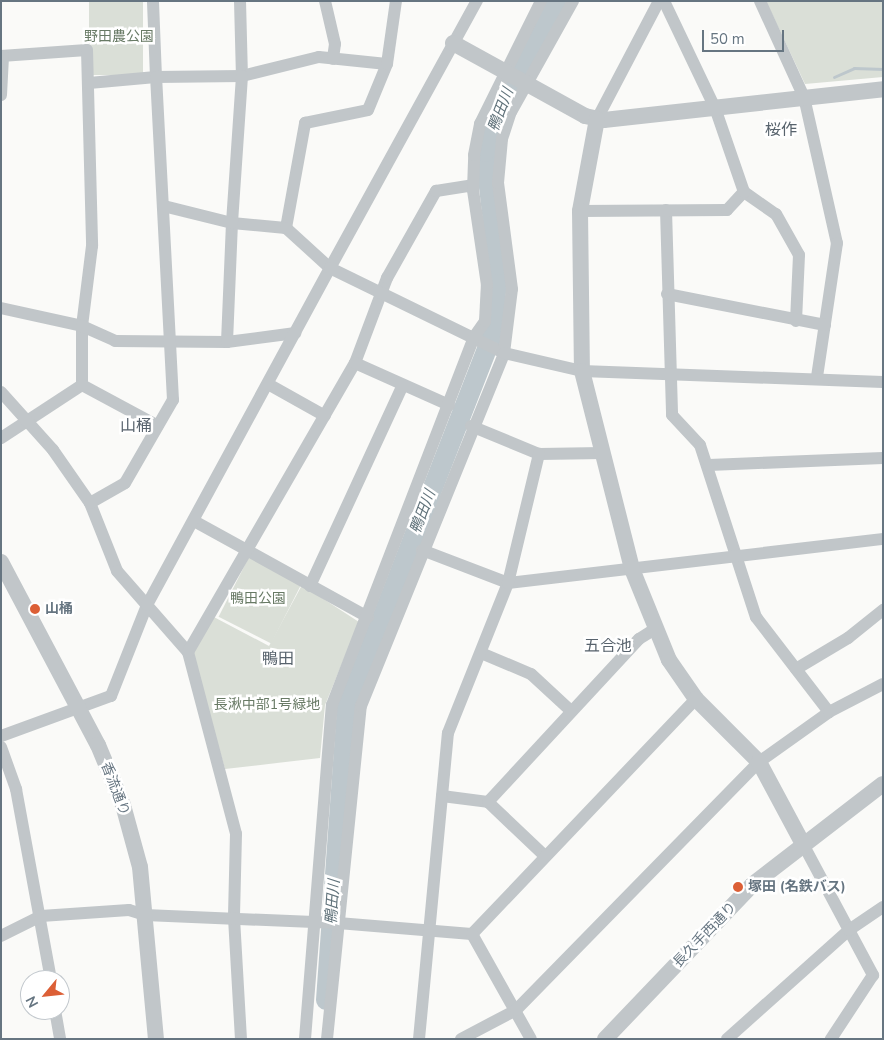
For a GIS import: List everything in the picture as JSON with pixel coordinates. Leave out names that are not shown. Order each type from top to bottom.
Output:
[{"type":"street","points":[[90,503],[125,484],[173,400],[173,343],[153,1]]},
{"type":"street","points":[[227,342],[232,223],[242,76],[241,1]]},
{"type":"street","points":[[325,1],[335,44],[333,59]]},
{"type":"street","points":[[286,228],[305,122],[368,110],[387,64],[396,1]]},
{"type":"street","points":[[1,736],[111,696],[147,605],[478,1]]},
{"type":"street","points":[[305,1039],[332,705],[368,617],[474,337],[485,321],[487,285],[473,185],[480,124],[542,1]]},
{"type":"street","points":[[327,1039],[360,706],[471,426],[504,353],[512,289],[499,166],[505,125],[572,1]]},
{"type":"street","points":[[659,1],[597,119],[580,211],[582,371],[632,570],[669,660],[696,699],[758,762],[873,975],[831,1039]]},
{"type":"street","points":[[664,1],[715,108],[744,192],[776,214],[799,256],[796,321]]},
{"type":"street","points":[[760,1],[804,98],[837,243],[817,377]]},
{"type":"street","points":[[454,43],[597,119],[883,89]]},
{"type":"street","points":[[1,95],[2,56],[87,50],[92,246],[82,326],[82,385]]},
{"type":"street","points":[[89,83],[156,77],[242,76],[319,57],[387,64]]},
{"type":"street","points":[[188,652],[248,552],[356,363],[382,294],[436,191],[473,185]]},
{"type":"street","points":[[580,211],[727,210],[744,192]]},
{"type":"street","points":[[164,206],[232,223],[286,228],[330,268],[504,353],[582,371],[817,377],[883,382]]},
{"type":"street","points":[[666,210],[667,374],[672,415],[700,445],[709,464],[756,617],[829,712]]},
{"type":"street","points":[[667,294],[796,321],[825,325]]},
{"type":"street","points":[[1,308],[82,326],[115,341],[227,342],[295,333]]},
{"type":"street","points":[[356,363],[449,405]]},
{"type":"street","points":[[268,384],[325,416]]},
{"type":"street","points":[[1,438],[25,420],[82,385]]},
{"type":"street","points":[[82,385],[158,426]]},
{"type":"street","points":[[310,586],[403,385]]},
{"type":"street","points":[[1,392],[53,450],[90,503],[118,571],[188,652],[236,834],[234,918],[241,1039]]},
{"type":"street","points":[[471,426],[539,454],[602,453]]},
{"type":"street","points":[[418,1039],[448,733],[508,583],[539,454]]},
{"type":"street","points":[[709,464],[883,458]]},
{"type":"street","points":[[194,521],[368,617]]},
{"type":"street","points":[[422,550],[508,583],[737,558],[883,539]]},
{"type":"street","name":"香流通り","points":[[1,562],[79,708],[123,805],[140,867],[156,1039]]},
{"type":"street","points":[[796,669],[848,638],[883,610]]},
{"type":"street","points":[[488,802],[639,640],[655,629]]},
{"type":"street","points":[[481,653],[531,674],[571,711]]},
{"type":"street","points":[[461,1039],[516,1010],[758,762],[829,712],[883,684]]},
{"type":"street","points":[[472,934],[696,699]]},
{"type":"street","points":[[1,747],[16,789],[41,916],[49,970]]},
{"type":"street","name":"長久手西通り","points":[[605,1039],[753,884],[883,784]]},
{"type":"street","points":[[442,796],[488,802],[545,856]]},
{"type":"street","points":[[727,1039],[849,930],[883,907]]},
{"type":"street","points":[[1,936],[41,916],[129,910],[145,915],[338,923],[472,934]]},
{"type":"street","points":[[472,934],[531,1039]]},
{"type":"street","points":[[57,1020],[60,1039]]},
{"type":"green space","name":"野田農公園","points":[[89,1],[143,1],[143,75],[89,75]]},
{"type":"green space","points":[[766,1],[883,1],[883,77],[805,84]]},
{"type":"green space","name":"鴨田公園","points":[[249,557],[302,584],[271,643],[219,617]]},
{"type":"green space","name":"長湫中部1号緑地","points":[[302,585],[359,622],[325,705],[320,758],[225,769],[191,651],[212,616],[269,646]]},
{"type":"waterway","name":"鴨田川","points":[[326,1000],[347,708],[493,334],[498,265],[485,152],[510,86],[556,1]]},
{"type":"waterway","points":[[834,77],[854,68],[883,69]]},
{"type":"place","name":"山桶","points":[[35,609]]},
{"type":"place","name":"塚田 (名鉄バス)","points":[[738,887]]},
{"type":"district","name":"桜作","points":[[781,130]]},
{"type":"district","name":"山桶","points":[[136,426]]},
{"type":"district","name":"五合池","points":[[608,646]]},
{"type":"district","name":"鴨田","points":[[278,659]]}]
